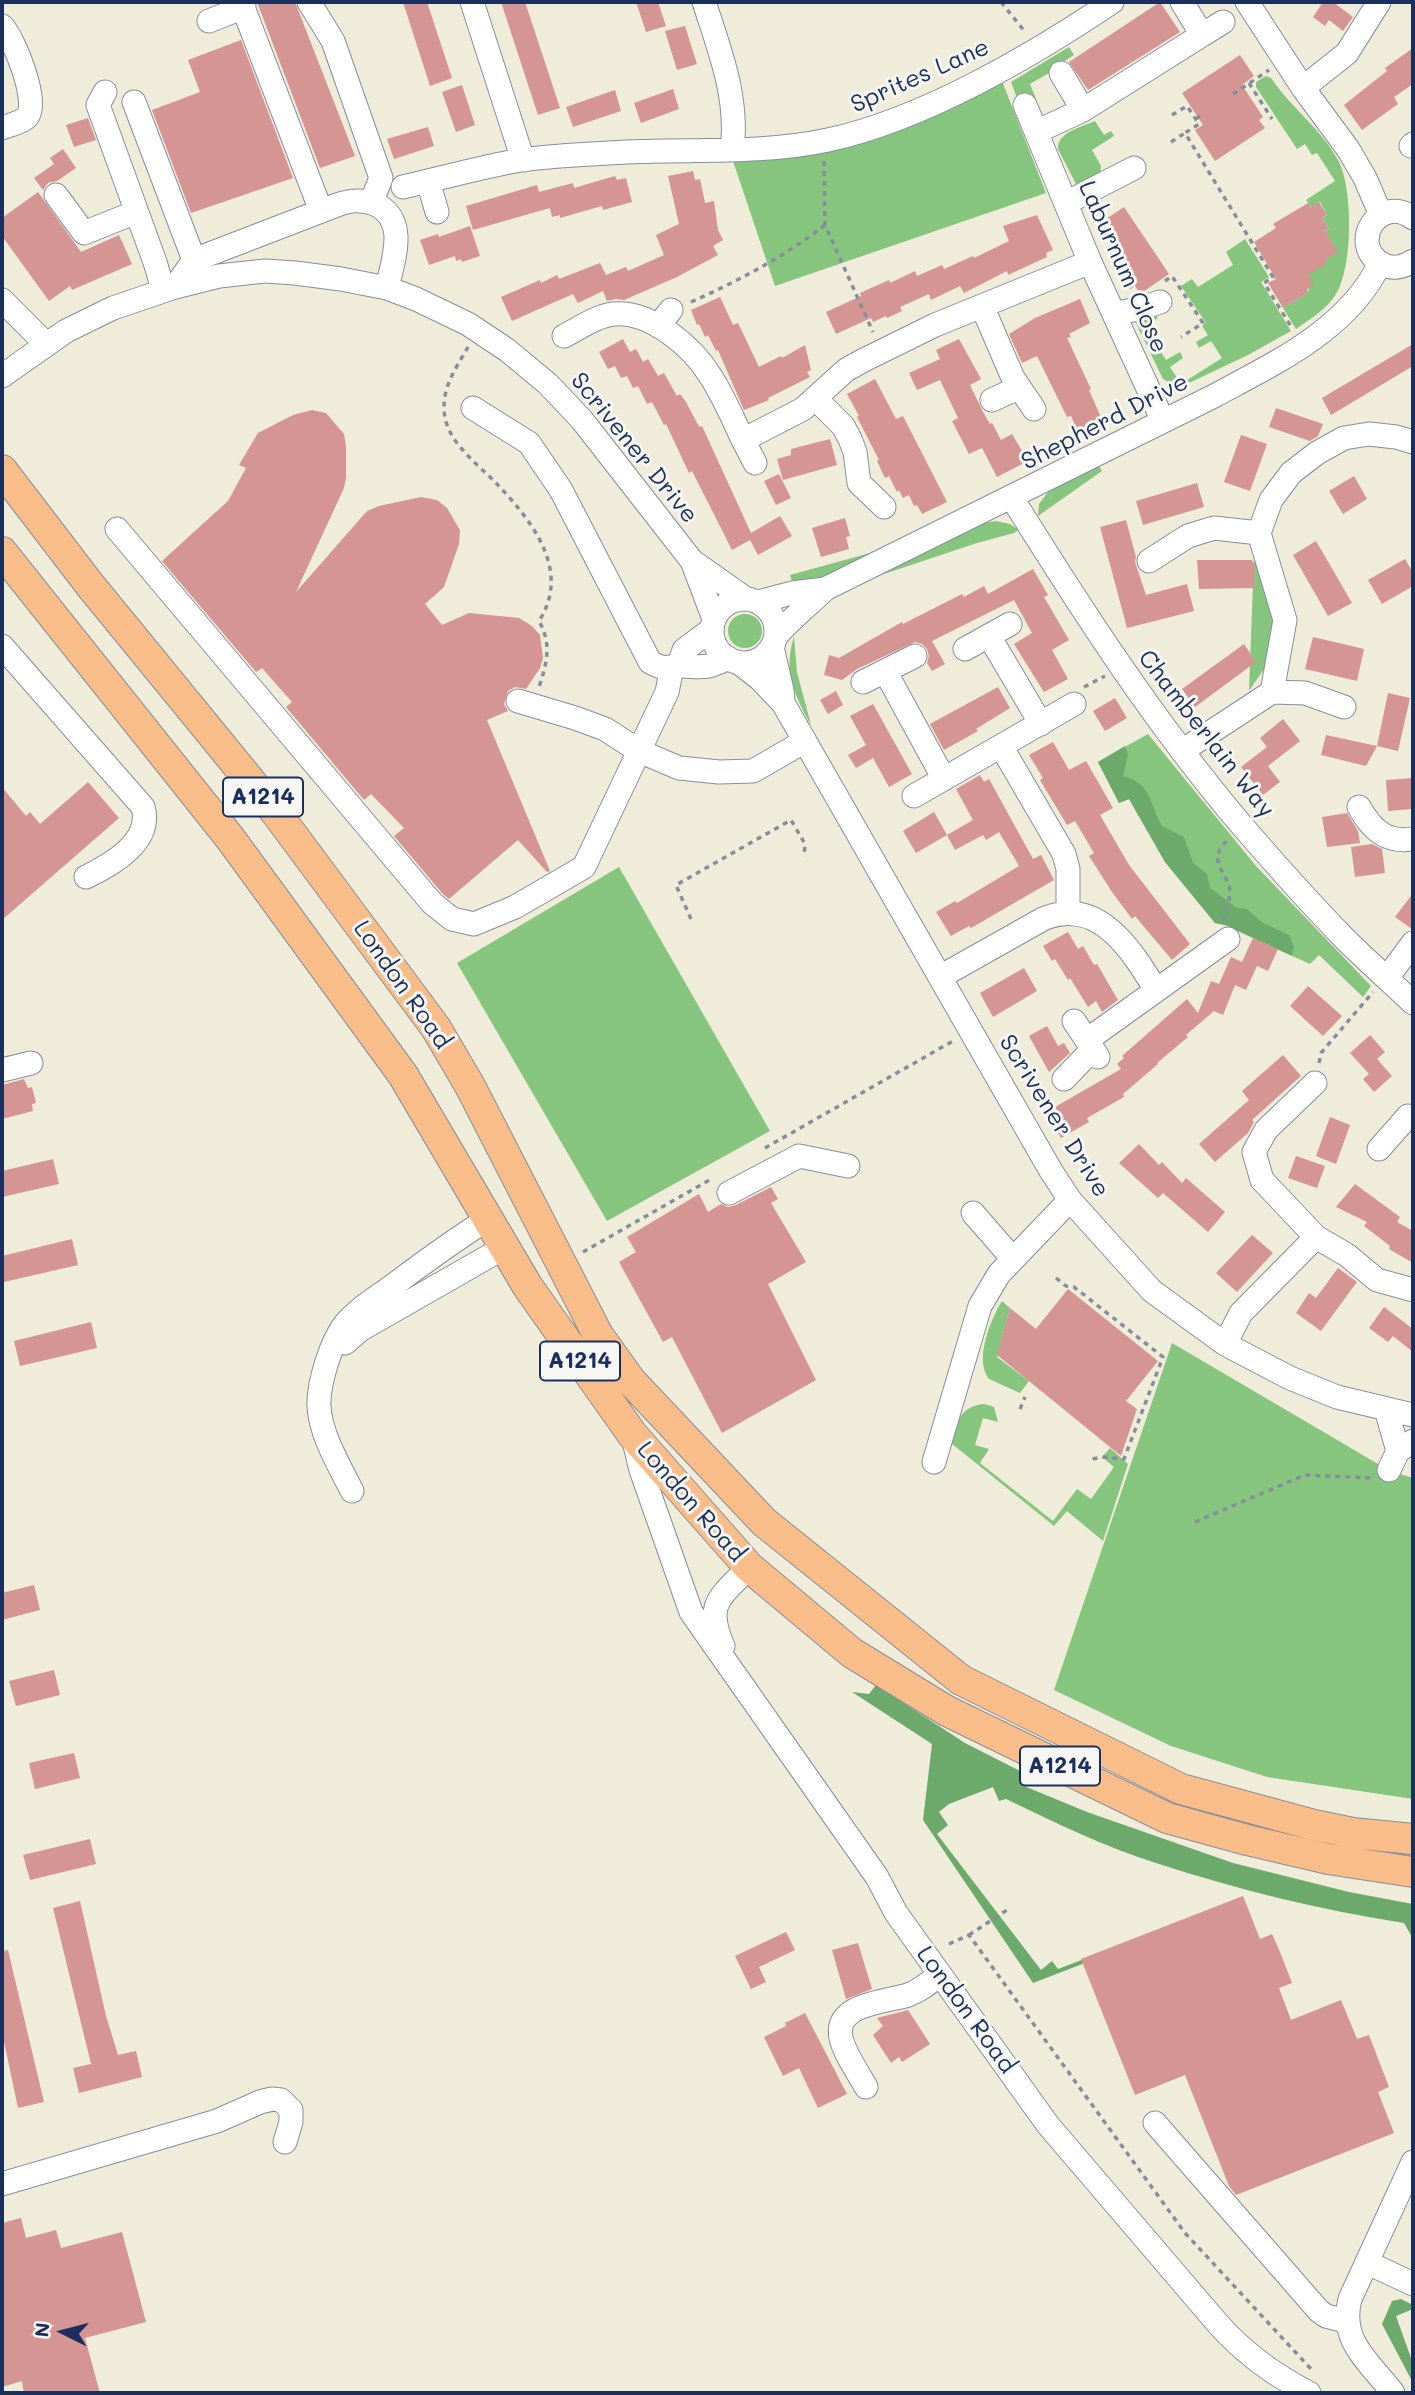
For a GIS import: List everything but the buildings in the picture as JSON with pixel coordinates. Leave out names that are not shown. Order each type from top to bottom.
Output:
[{"type":"main road","name":"London Road","points":[[2,470],[90,585],[274,810],[436,1028],[470,1086],[598,1335],[631,1381],[764,1522],[961,1680],[1181,1789],[1314,1825],[1353,1833],[1413,1839]]},
{"type":"main road","name":"London Road","points":[[2,552],[238,849],[403,1075],[502,1230],[528,1287],[632,1434],[749,1567]]},
{"type":"main road","points":[[388,961],[427,1046],[486,1149],[505,1192],[502,1230],[535,1236],[561,1264]]},
{"type":"main road","name":"A1214","points":[[749,1567],[852,1653],[947,1711],[1167,1818],[1328,1859],[1413,1872]]},
{"type":"street","points":[[309,2],[333,41],[381,178],[371,203]]},
{"type":"street","points":[[472,2],[523,160]]},
{"type":"street","points":[[704,2],[726,73],[734,135],[732,149]]},
{"type":"street","name":"Sprites Lane","points":[[402,187],[523,160],[627,152],[732,149],[824,141],[875,127],[944,98],[1038,49],[1112,2]]},
{"type":"street","points":[[1182,2],[1202,35]]},
{"type":"street","points":[[1247,2],[1303,88],[1348,149],[1365,178],[1381,215]]},
{"type":"street","points":[[1303,88],[1347,53],[1379,2]]},
{"type":"street","points":[[209,21],[243,5],[321,211]]},
{"type":"street","points":[[1036,132],[1083,110],[1223,22]]},
{"type":"street","points":[[2,26],[12,38],[31,100],[30,112],[26,118],[2,128]]},
{"type":"street","points":[[1061,73],[1083,110]]},
{"type":"street","points":[[105,92],[98,105],[135,212],[156,265],[169,288],[194,260],[350,201],[371,203],[389,215],[394,224],[396,246],[387,288]]},
{"type":"street","points":[[134,102],[194,260]]},
{"type":"street","name":"Laburnum Close","points":[[1025,106],[1090,262],[1163,421]]},
{"type":"street","points":[[1066,203],[1134,168]]},
{"type":"street","points":[[428,181],[437,212]]},
{"type":"street","points":[[56,195],[84,233],[135,212]]},
{"type":"street","points":[[1413,218],[1400,211],[1381,215],[1371,225],[1367,239],[1370,253],[1380,263],[1397,268],[1413,262]]},
{"type":"street","points":[[743,440],[786,419],[816,399],[846,370],[935,325],[1090,262]]},
{"type":"street","name":"Shepherd Drive","points":[[752,600],[825,589],[1262,371],[1325,329],[1360,298],[1380,263]]},
{"type":"street","name":"Scrivener Drive","points":[[2,376],[66,331],[113,308],[169,288],[219,276],[265,271],[341,279],[387,288],[468,324],[538,375],[582,420],[692,561],[752,600]]},
{"type":"street","points":[[2,300],[38,336],[44,346]]},
{"type":"street","points":[[1114,314],[1160,302]]},
{"type":"street","points":[[982,306],[1018,388],[1034,409]]},
{"type":"street","points":[[564,337],[612,314],[665,318],[711,377],[755,463]]},
{"type":"street","points":[[992,400],[1018,388]]},
{"type":"street","points":[[816,399],[835,416],[850,439],[855,452],[851,488],[884,507]]},
{"type":"street","points":[[117,529],[432,903],[453,919],[474,924],[515,907],[584,867],[667,692],[676,667],[684,650],[713,624],[727,604],[752,600],[771,613],[775,622],[774,641],[762,658],[753,662],[733,660],[701,668],[676,667],[660,668],[650,662],[561,489],[529,443],[472,408]]},
{"type":"street","points":[[1272,692],[1285,620],[1259,533],[1271,500],[1291,472],[1344,438],[1369,435],[1395,437],[1413,442]]},
{"type":"street","name":"Chamberlain Way","points":[[1012,498],[1120,667],[1182,751],[1243,827],[1345,939],[1413,1003]]},
{"type":"street","points":[[1149,561],[1188,536],[1214,528],[1259,533]]},
{"type":"street","name":"Scrivener Drive","points":[[692,561],[713,624]]},
{"type":"street","name":"Shepherd Drive","points":[[774,641],[792,618],[825,589]]},
{"type":"street","points":[[713,624],[713,639],[718,648],[733,660]]},
{"type":"street","points":[[965,649],[1010,624]]},
{"type":"street","points":[[989,636],[1041,724]]},
{"type":"street","name":"Scrivener Drive","points":[[774,641],[783,703]]},
{"type":"street","points":[[2,646],[143,807],[147,820],[142,834],[134,844],[105,868],[86,877]]},
{"type":"street","points":[[863,682],[915,656]]},
{"type":"street","name":"Scrivener Drive","points":[[733,660],[760,679],[783,703],[1070,1200],[1152,1291],[1225,1344],[1290,1378],[1337,1398],[1413,1415]]},
{"type":"street","points":[[885,671],[944,779]]},
{"type":"street","points":[[1182,751],[1272,692],[1305,694],[1344,707]]},
{"type":"street","points":[[525,703],[605,729],[639,751],[679,768],[719,772],[753,771],[805,741]]},
{"type":"street","points":[[914,796],[1074,704]]},
{"type":"street","points":[[1001,747],[1064,854],[1068,869],[1068,913]]},
{"type":"street","points":[[1359,807],[1369,824],[1387,836],[1406,840]]},
{"type":"street","points":[[940,977],[1043,919],[1068,913],[1081,914],[1107,926],[1136,959],[1156,990]]},
{"type":"street","points":[[1064,1079],[1156,990],[1182,973],[1224,933]]},
{"type":"street","points":[[1387,978],[1413,943]]},
{"type":"street","points":[[1074,1021],[1093,1049]]},
{"type":"street","points":[[2,1070],[31,1063]]},
{"type":"street","points":[[1315,1083],[1266,1130],[1254,1152],[1262,1180],[1316,1237],[1347,1255],[1377,1280],[1413,1290]]},
{"type":"street","points":[[1379,1149],[1408,1116],[1413,1117]]},
{"type":"street","points":[[729,1193],[799,1156],[848,1166]]},
{"type":"street","points":[[934,1462],[980,1306],[999,1274],[1070,1200]]},
{"type":"street","points":[[973,1213],[1013,1259]]},
{"type":"street","points":[[330,1356],[360,1330],[502,1230]]},
{"type":"street","points":[[352,1491],[329,1444],[318,1408],[320,1386],[330,1356],[345,1325],[374,1299],[451,1242],[502,1230]]},
{"type":"street","points":[[1225,1344],[1241,1313],[1316,1237]]},
{"type":"street","points":[[1386,1409],[1400,1454]]},
{"type":"street","name":"London Road","points":[[632,1434],[641,1470],[691,1612],[877,1877],[896,1913],[1048,2125],[1234,2342],[1271,2373],[1314,2385]]},
{"type":"street","name":"London Road","points":[[736,1678],[714,1626],[715,1603],[749,1567]]},
{"type":"street","points":[[866,2087],[843,2045],[840,2030],[844,2020],[851,2012],[870,2004],[917,1991],[940,1974]]},
{"type":"street","points":[[2,2184],[218,2121],[272,2099],[281,2100],[291,2110],[291,2122],[285,2142]]},
{"type":"street","points":[[1155,2123],[1320,2311],[1326,2316],[1346,2321]]},
{"type":"street","points":[[1393,2393],[1360,2352],[1351,2338],[1346,2321],[1350,2299],[1413,2162]]},
{"type":"street","points":[[1367,2263],[1413,2284]]},
{"type":"path","points":[[1001,2],[1031,40]]},
{"type":"path","points":[[1233,94],[1270,69]]},
{"type":"path","points":[[1249,83],[1272,119]]},
{"type":"path","points":[[1171,142],[1199,124],[1187,106],[1172,116]]},
{"type":"path","points":[[1196,119],[1201,115]]},
{"type":"path","points":[[1185,133],[1273,277],[1264,283],[1294,332]]},
{"type":"path","points":[[824,141],[825,225],[882,352]]},
{"type":"path","points":[[665,318],[800,245],[825,225]]},
{"type":"path","points":[[469,345],[447,389],[444,407],[447,425],[468,457],[497,484],[537,533],[551,572],[550,597],[539,621],[546,633],[547,661],[525,703]]},
{"type":"path","points":[[1074,704],[1069,696],[1120,667]]},
{"type":"path","points":[[691,919],[676,885],[791,820],[805,844],[804,857]]},
{"type":"path","points":[[1224,933],[1230,891],[1219,867],[1218,854],[1223,844],[1243,827]]},
{"type":"path","points":[[1315,1083],[1321,1053],[1387,978]]},
{"type":"path","points":[[1056,1278],[1066,1286],[1074,1287],[1163,1357],[1124,1459],[1088,1460]]},
{"type":"path","points":[[1020,1409],[1025,1397]]},
{"type":"path","points":[[1195,1522],[1305,1475],[1371,1478],[1400,1454]]},
{"type":"path","points":[[949,1944],[969,1935],[1007,1910]]},
{"type":"path","points":[[969,1935],[1185,2232],[1314,2385]]},
{"type":"green space","points":[[1069,47],[1074,55],[1030,84],[1036,99],[1020,106],[1011,82]]},
{"type":"green space","points":[[1266,76],[1271,78],[1332,150],[1344,175],[1347,191],[1348,248],[1342,282],[1328,304],[1296,329],[1283,308],[1309,292],[1306,271],[1337,252],[1325,231],[1329,229],[1322,218],[1327,215],[1320,202],[1311,207],[1306,200],[1335,181],[1317,153],[1312,155],[1305,144],[1297,149],[1256,87],[1256,82]]},
{"type":"green space","points":[[1002,81],[1046,193],[775,286],[732,158]]},
{"type":"green space","points":[[1095,121],[1104,135],[1111,131],[1114,136],[1092,150],[1101,166],[1100,175],[1077,186],[1058,149],[1059,143],[1066,134]]},
{"type":"green space","points":[[1245,239],[1269,277],[1261,282],[1291,331],[1248,355],[1182,384],[1222,358],[1211,341],[1199,348],[1196,342],[1208,335],[1202,326],[1206,323],[1181,286],[1192,279],[1198,287],[1233,265],[1226,252]]},
{"type":"green space","points":[[1155,315],[1158,318],[1145,326],[1166,360],[1180,352],[1183,358],[1170,367],[1181,384],[1174,385],[1163,379],[1133,317]]},
{"type":"green space","points":[[1099,466],[1102,471],[1038,516],[1039,504],[1048,492]]},
{"type":"green space","points":[[996,521],[1010,524],[1019,530],[881,575],[984,523]]},
{"type":"green space","points":[[870,553],[871,556],[810,582],[793,584],[790,575]]},
{"type":"green space","points":[[1254,554],[1279,617],[1272,657],[1249,691]]},
{"type":"green space","points":[[745,614],[757,619],[762,631],[757,643],[745,648],[733,643],[728,631],[733,619]]},
{"type":"green space","points":[[794,637],[797,672],[811,725],[792,682],[790,660]]},
{"type":"green space","points":[[1148,734],[1256,866],[1371,986],[1363,997],[1319,955],[1310,964],[1225,925],[1215,923],[1165,862],[1129,799],[1119,803],[1098,762]]},
{"type":"green space","points":[[1125,746],[1128,755],[1123,776],[1140,784],[1145,790],[1162,826],[1184,837],[1193,863],[1207,874],[1210,888],[1237,908],[1247,909],[1263,923],[1289,935],[1294,946],[1292,956],[1225,925],[1215,923],[1165,862],[1129,799],[1119,803],[1098,762]]},
{"type":"green space","points":[[619,867],[770,1131],[607,1221],[457,963]]},
{"type":"green space","points":[[1002,1301],[1010,1308],[997,1357],[1029,1381],[1020,1393],[989,1379],[983,1362],[985,1340]]},
{"type":"green space","points":[[1172,1343],[1390,1471],[1413,1478],[1413,1799],[1267,1777],[1171,1746],[1054,1690]]},
{"type":"green space","points":[[984,1404],[994,1407],[998,1422],[983,1418],[975,1445],[989,1449],[980,1463],[1053,1521],[1077,1489],[1091,1499],[1114,1467],[1102,1457],[1110,1448],[1128,1464],[1103,1541],[1067,1511],[1054,1526],[951,1443],[957,1422],[964,1412]]},
{"type":"green space","points":[[876,1685],[965,1743],[1026,1774],[1024,1786],[1087,1812],[1233,1863],[1349,1892],[1413,1904],[1413,1939],[1404,1923],[1280,1898],[1140,1858],[1006,1799],[999,1801],[993,1787],[949,1804],[939,1812],[948,1825],[937,1834],[1041,1970],[1052,1961],[1058,1969],[1100,1953],[1098,1958],[1033,1983],[923,1820],[932,1744],[852,1692],[869,1694]]},
{"type":"green space","points":[[1401,2299],[1413,2305],[1413,2309],[1396,2316],[1413,2358],[1413,2383],[1382,2324],[1392,2301]]}]
